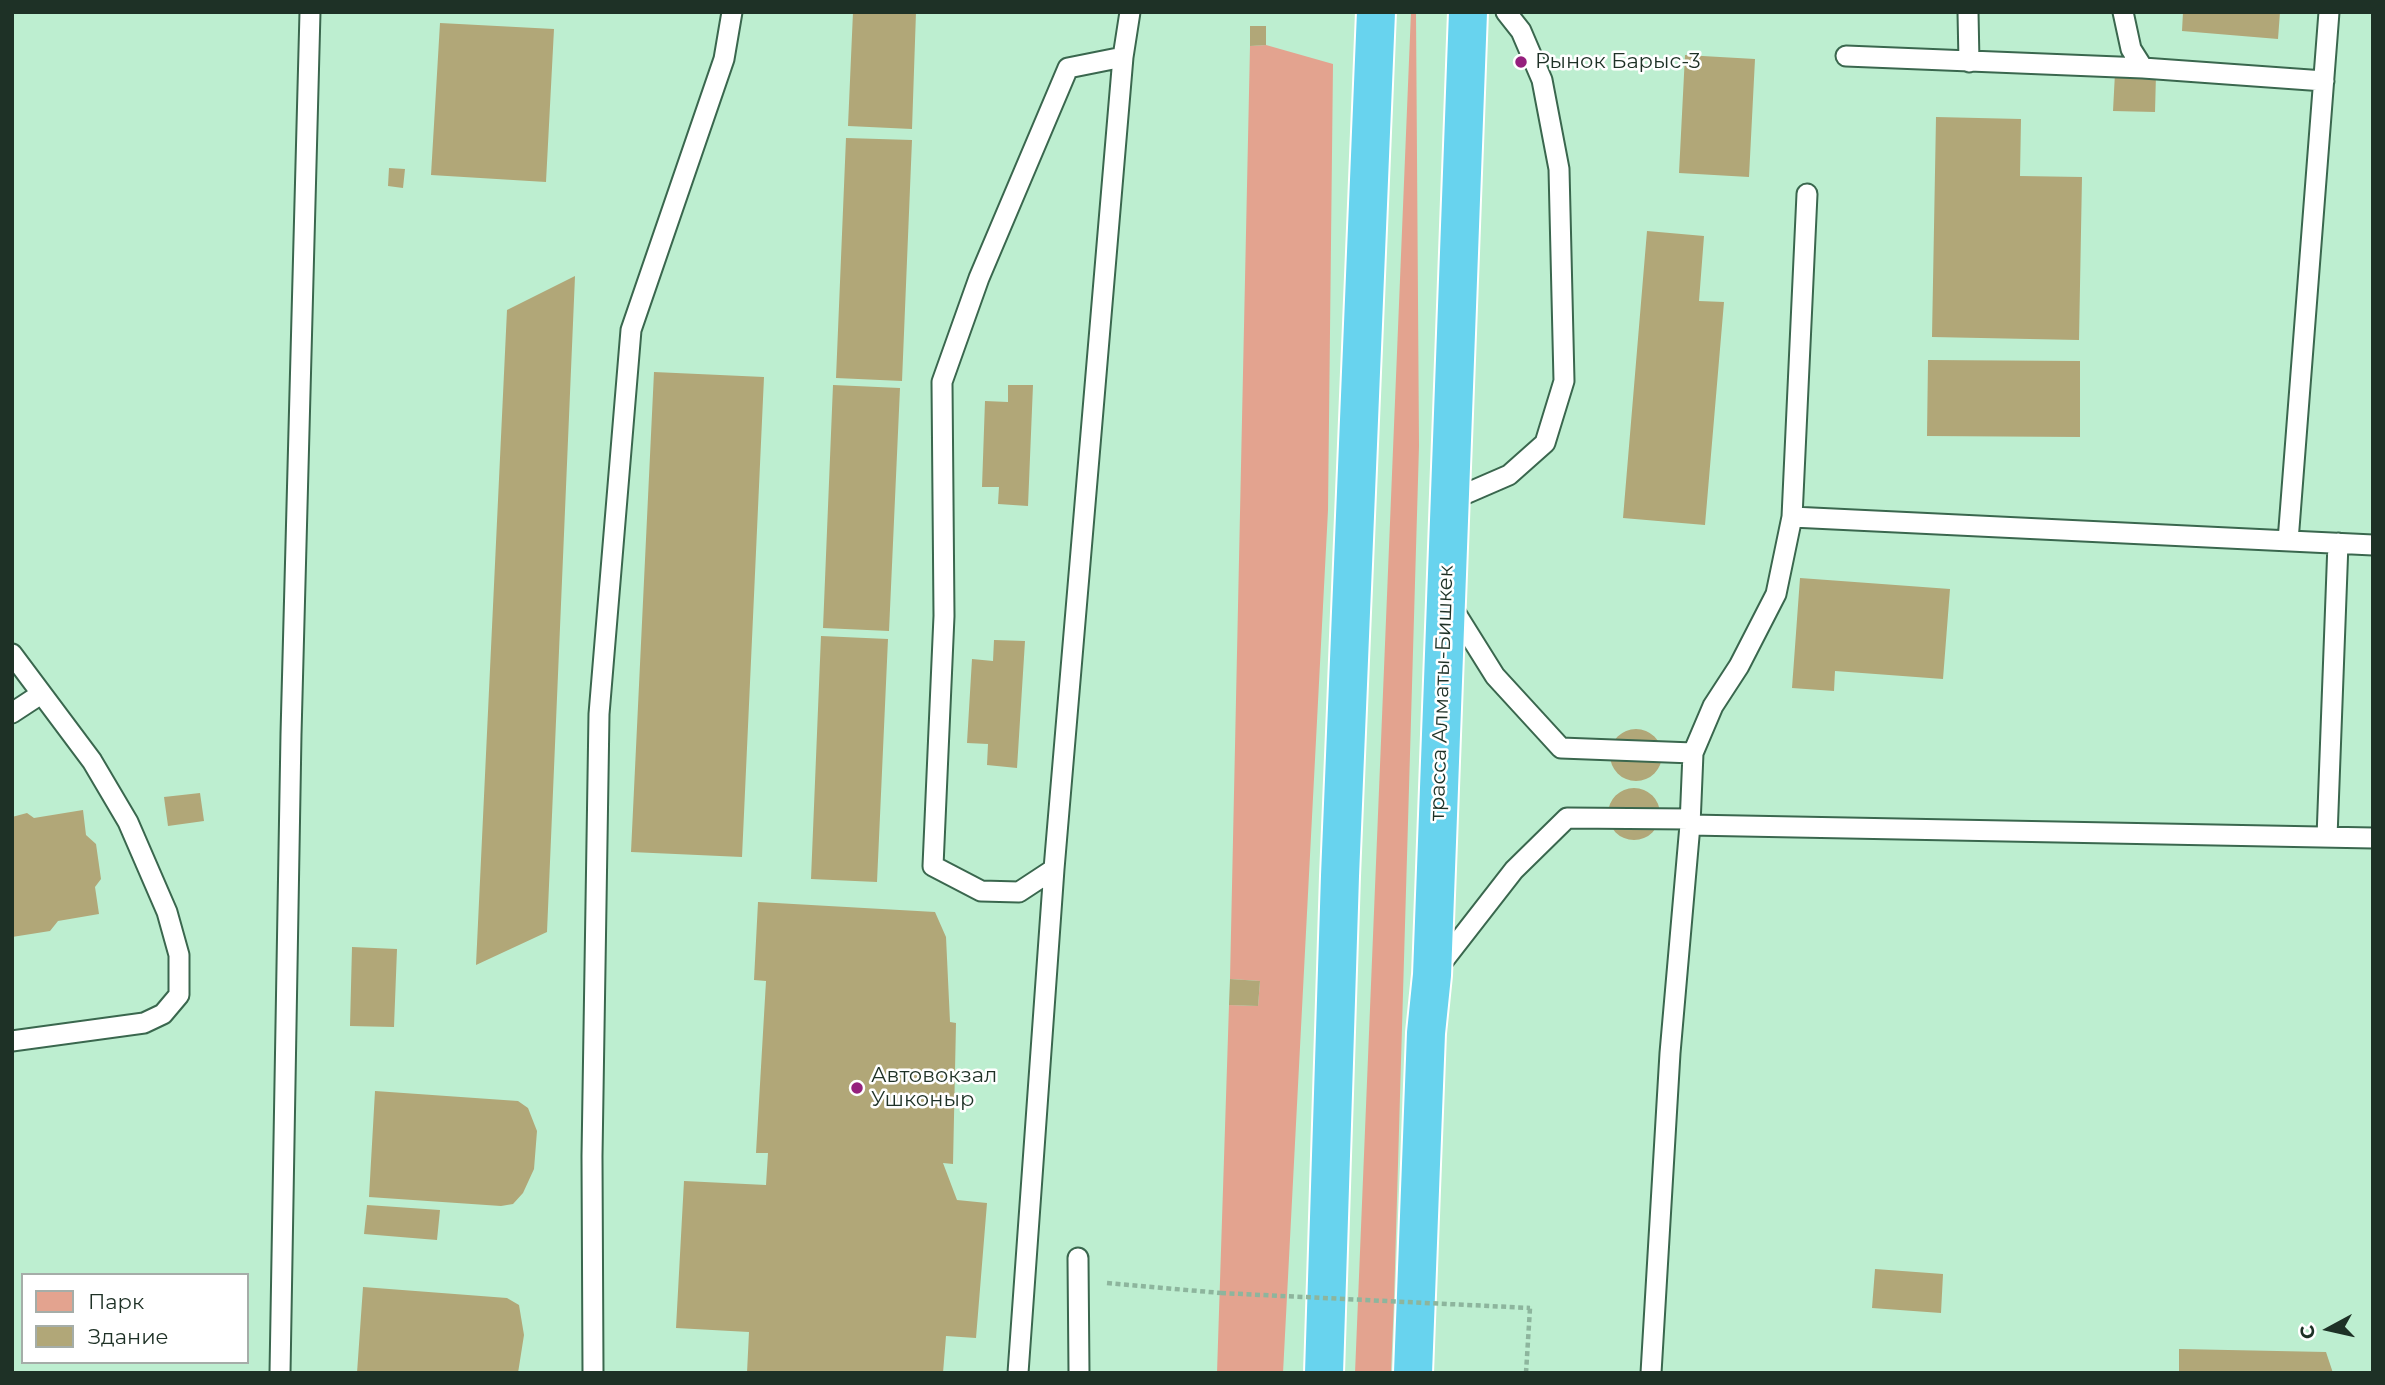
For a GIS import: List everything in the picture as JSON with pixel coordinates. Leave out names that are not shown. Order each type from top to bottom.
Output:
[{"type":"highway","points":[[1324,1373],[1340,876],[1376,12]]},
{"type":"highway","name":"трасса Алматы-Бишкек","points":[[1413,1373],[1426,1033],[1432,975],[1468,12]]},
{"type":"lane","points":[[280,1373],[290,761],[310,12]]},
{"type":"lane","points":[[593,1373],[592,1156],[599,714],[631,330],[724,59],[732,12]]},
{"type":"lane","points":[[1018,1373],[1054,869],[1123,57],[1130,12]]},
{"type":"lane","points":[[1449,501],[1509,475],[1545,443],[1564,382],[1559,169],[1542,80],[1521,31],[1506,12]]},
{"type":"lane","points":[[1968,12],[1969,62]]},
{"type":"lane","points":[[2123,12],[2130,49],[2143,68]]},
{"type":"lane","points":[[2288,541],[2329,12]]},
{"type":"lane","points":[[1846,56],[2143,68],[2323,81]]},
{"type":"lane","points":[[1054,869],[1019,892],[1006,892],[981,891],[933,866],[944,616],[942,382],[979,278],[1068,68],[1123,57]]},
{"type":"lane","points":[[1651,1373],[1670,1053],[1690,822],[1693,753],[1713,706],[1739,666],[1776,594],[1792,517],[1807,194]]},
{"type":"lane","points":[[1792,517],[2373,545]]},
{"type":"lane","points":[[2327,837],[2339,543]]},
{"type":"lane","points":[[1445,595],[1495,676],[1561,748],[1693,753]]},
{"type":"lane","points":[[12,654],[92,761],[128,822],[151,869],[179,955],[179,995],[163,1014],[144,1023],[12,1041]]},
{"type":"lane","points":[[12,713],[41,694]]},
{"type":"lane","points":[[1432,975],[1514,870],[1567,818],[2373,838]]},
{"type":"lane","points":[[1078,1258],[1079,1373]]},
{"type":"path","points":[[1078,1281],[1221,1293],[1530,1308],[1526,1373]]},
{"type":"green space","points":[[1411,12],[1416,12],[1419,446],[1394,1301],[1391,1373],[1355,1373]]},
{"type":"green space","points":[[1266,45],[1333,64],[1328,510],[1283,1373],[1217,1373],[1229,1005],[1258,1006],[1260,981],[1230,979],[1250,46]]},
{"type":"building","points":[[853,12],[916,12],[912,129],[848,126]]},
{"type":"building","points":[[2183,12],[2280,12],[2278,39],[2182,31]]},
{"type":"building","points":[[440,23],[554,29],[546,182],[431,175]]},
{"type":"building","points":[[1250,26],[1266,26],[1266,45],[1250,46]]},
{"type":"building","points":[[1685,55],[1755,59],[1749,177],[1679,173]]},
{"type":"building","points":[[2115,73],[2156,74],[2155,112],[2113,111]]},
{"type":"building","points":[[1936,117],[2021,119],[2020,176],[2082,177],[2079,340],[1932,337]]},
{"type":"building","points":[[846,138],[912,140],[902,381],[836,378]]},
{"type":"building","points":[[389,168],[405,169],[403,188],[388,186]]},
{"type":"building","points":[[1647,231],[1704,236],[1699,301],[1724,302],[1705,525],[1623,518]]},
{"type":"building","points":[[575,276],[547,932],[476,965],[507,310]]},
{"type":"building","points":[[1928,360],[2080,361],[2080,437],[1927,436]]},
{"type":"building","points":[[654,372],[764,377],[742,857],[631,852]]},
{"type":"building","points":[[833,385],[900,388],[889,631],[823,628]]},
{"type":"building","points":[[1008,385],[1033,385],[1028,506],[998,504],[999,487],[982,487],[985,401],[1008,402]]},
{"type":"building","points":[[1800,578],[1950,589],[1943,679],[1835,671],[1834,691],[1792,688]]},
{"type":"building","points":[[821,636],[888,639],[877,882],[811,879]]},
{"type":"building","points":[[994,640],[1025,641],[1017,768],[987,765],[988,744],[967,743],[972,659],[993,661]]},
{"type":"building","points":[[1636,729],[1655,736],[1662,755],[1655,774],[1636,781],[1617,774],[1610,755],[1617,736]]},
{"type":"building","points":[[1634,788],[1644,790],[1652,796],[1658,804],[1658,824],[1652,832],[1644,838],[1634,840],[1624,838],[1616,832],[1610,824],[1608,814],[1610,804],[1616,796],[1624,790]]},
{"type":"building","points":[[200,793],[204,821],[168,826],[164,797]]},
{"type":"building","points":[[83,810],[86,835],[96,844],[101,879],[95,887],[99,914],[58,921],[50,931],[12,937],[12,817],[27,813],[34,818]]},
{"type":"building","name":"Автовокзал Ушконыр","points":[[758,902],[935,912],[946,937],[950,1022],[956,1023],[953,1164],[943,1163],[957,1200],[987,1203],[976,1338],[946,1336],[943,1373],[747,1373],[749,1332],[676,1328],[684,1181],[766,1185],[768,1153],[756,1153],[766,981],[754,980]]},
{"type":"building","points":[[352,947],[397,949],[394,1027],[350,1026]]},
{"type":"building","points":[[1230,979],[1260,981],[1258,1006],[1229,1005]]},
{"type":"building","points":[[375,1091],[518,1101],[528,1108],[537,1131],[534,1169],[523,1193],[513,1204],[501,1206],[369,1197]]},
{"type":"building","points":[[367,1205],[440,1210],[437,1240],[364,1234]]},
{"type":"building","points":[[1875,1269],[1943,1274],[1941,1313],[1872,1308]]},
{"type":"building","points":[[363,1287],[507,1298],[519,1305],[524,1335],[518,1373],[357,1373]]},
{"type":"building","points":[[2179,1349],[2326,1352],[2333,1373],[2179,1373]]},
{"type":"place","name":"Рынок Барыс-3","points":[[1521,62]]},
{"type":"place","name":"Автовокзал Ушконыр","points":[[857,1088]]}]
